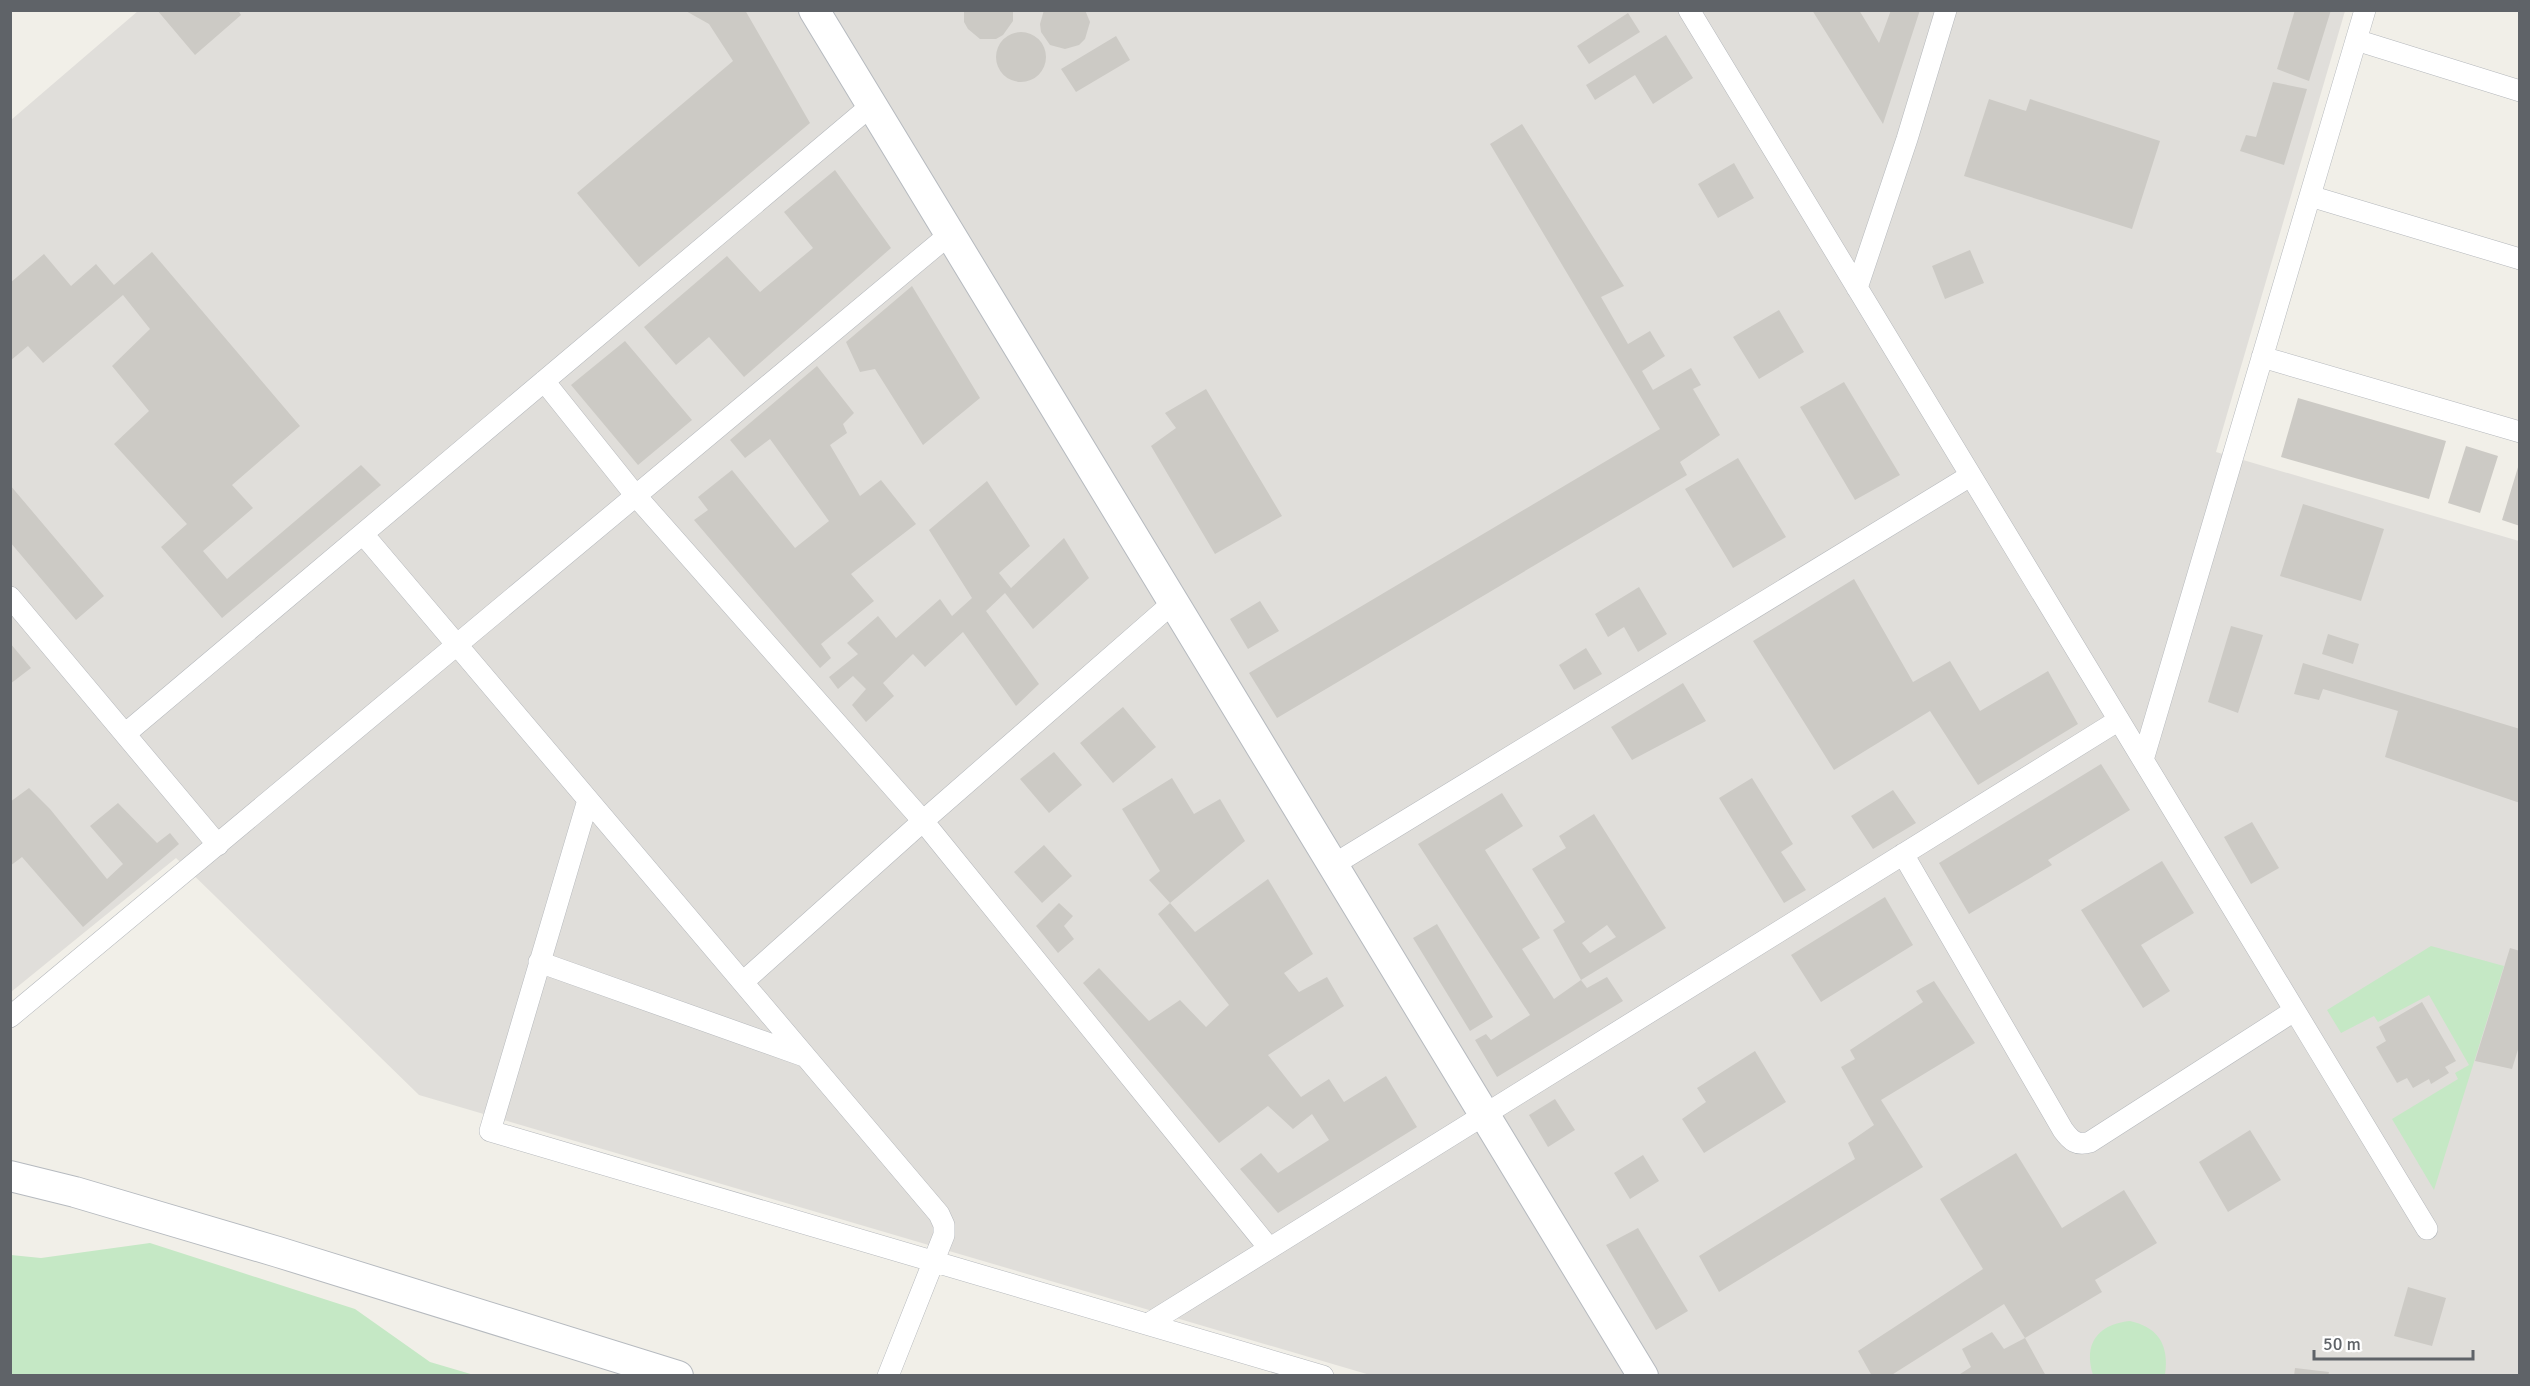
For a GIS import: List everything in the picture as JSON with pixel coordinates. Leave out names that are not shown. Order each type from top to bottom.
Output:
[{"type":"street","points":[[814,10],[1643,1376]]},
{"type":"street","points":[[1689,10],[2427,1229]]},
{"type":"street","points":[[1857,288],[1907,139],[1946,10]]},
{"type":"street","points":[[2143,760],[2365,10]]},
{"type":"street","points":[[2356,40],[2520,91]]},
{"type":"street","points":[[125,734],[872,105]]},
{"type":"street","points":[[2310,196],[2520,259]]},
{"type":"street","points":[[10,1017],[950,234]]},
{"type":"street","points":[[2262,357],[2520,432]]},
{"type":"street","points":[[544,381],[636,496],[923,821],[1269,1248]]},
{"type":"street","points":[[1333,865],[1970,476]]},
{"type":"street","points":[[363,534],[939,1214],[944,1225],[944,1235],[888,1376]]},
{"type":"street","points":[[10,597],[218,845]]},
{"type":"street","points":[[743,982],[1174,602]]},
{"type":"street","points":[[1148,1324],[2119,720]]},
{"type":"street","points":[[588,800],[490,1131],[1323,1376]]},
{"type":"street","points":[[1903,854],[2063,1130],[2074,1142],[2079,1144],[2090,1142],[2294,1011]]},
{"type":"street","points":[[539,962],[805,1056]]},
{"type":"street","points":[[10,1176],[75,1192],[267,1249],[678,1376]]},
{"type":"shaded area","points":[[138,11],[2345,11],[2216,452],[2519,541],[2519,1375],[1370,1375],[419,1095],[176,858],[11,992],[11,120]]},
{"type":"green space","points":[[2431,946],[2504,966],[2434,1190],[2392,1119],[2458,1079],[2455,1073],[2469,1065],[2429,995],[2378,1022],[2374,1016],[2341,1033],[2327,1010]]},
{"type":"green space","points":[[150,1243],[355,1309],[430,1362],[474,1375],[11,1375],[11,1255],[41,1258]]},
{"type":"green space","points":[[2130,1321],[2149,1328],[2160,1340],[2164,1347],[2165,1375],[2093,1375],[2090,1354],[2096,1338],[2109,1326]]},
{"type":"building","points":[[157,10],[238,10],[241,15],[195,55]]},
{"type":"building","points":[[684,10],[745,10],[810,123],[639,267],[577,193],[733,61],[709,24]]},
{"type":"building","points":[[964,10],[1013,10],[1013,21],[1003,35],[996,39],[980,39],[968,29],[964,22]]},
{"type":"building","points":[[1044,10],[1085,10],[1090,22],[1085,39],[1079,45],[1065,49],[1050,45],[1041,32],[1040,24]]},
{"type":"building","points":[[1812,10],[1859,10],[1879,43],[1891,10],[1920,10],[1883,124]]},
{"type":"building","points":[[2295,10],[2331,10],[2309,81],[2277,69]]},
{"type":"building","points":[[1628,13],[1640,32],[1589,64],[1577,46]]},
{"type":"building","points":[[1021,32],[1039,39],[1046,57],[1039,75],[1021,82],[1003,75],[996,57],[1003,39]]},
{"type":"building","points":[[1666,35],[1693,78],[1653,104],[1635,75],[1595,100],[1586,85]]},
{"type":"building","points":[[1116,36],[1130,60],[1076,92],[1061,69]]},
{"type":"building","points":[[2273,82],[2307,89],[2284,165],[2240,151],[2246,135],[2256,137]]},
{"type":"building","points":[[1989,99],[2026,111],[2030,99],[2160,141],[2132,229],[1964,176]]},
{"type":"building","points":[[1522,124],[1624,286],[1601,297],[1628,344],[1650,331],[1665,356],[1642,371],[1653,390],[1691,368],[1701,385],[1693,389],[1720,435],[1680,462],[1687,475],[1277,718],[1249,673],[1660,429],[1490,144]]},
{"type":"building","points":[[1734,163],[1754,198],[1718,218],[1698,184]]},
{"type":"building","points":[[835,170],[891,248],[744,377],[709,337],[676,365],[644,327],[727,256],[760,292],[813,248],[784,212]]},
{"type":"building","points":[[1970,250],[1984,283],[1945,299],[1932,266]]},
{"type":"building","points":[[152,252],[300,426],[232,485],[253,508],[203,551],[227,579],[361,465],[381,485],[222,618],[161,547],[187,524],[114,444],[149,411],[112,366],[150,329],[123,295],[43,363],[28,346],[10,361],[10,283],[44,254],[71,286],[96,264],[114,285]]},
{"type":"building","points":[[912,286],[980,398],[923,445],[875,369],[860,372],[846,342]]},
{"type":"building","points":[[1779,310],[1804,352],[1759,379],[1733,337]]},
{"type":"building","points":[[625,341],[692,420],[638,465],[571,385]]},
{"type":"building","points":[[817,366],[854,413],[843,424],[847,433],[830,445],[860,496],[881,480],[916,524],[851,574],[874,601],[821,644],[831,658],[820,668],[694,520],[708,510],[698,497],[732,470],[795,548],[829,521],[770,439],[745,458],[730,440]]},
{"type":"building","points":[[1844,382],[1900,475],[1855,500],[1800,407]]},
{"type":"building","points":[[1206,389],[1282,516],[1215,554],[1151,446],[1176,428],[1165,413]]},
{"type":"building","points":[[2298,398],[2446,441],[2429,499],[2281,457]]},
{"type":"building","points":[[2466,446],[2498,456],[2480,513],[2448,503]]},
{"type":"building","points":[[1738,458],[1786,537],[1733,568],[1685,489]]},
{"type":"building","points":[[2520,464],[2520,526],[2502,520]]},
{"type":"building","points":[[987,481],[1030,546],[999,573],[1011,588],[1064,538],[1089,578],[1033,629],[1005,593],[986,611],[1039,684],[1016,706],[963,632],[925,667],[913,654],[883,683],[894,696],[866,722],[852,705],[866,689],[853,676],[838,689],[829,677],[858,654],[847,643],[878,616],[896,638],[940,599],[952,616],[972,598],[929,530]]},
{"type":"building","points":[[10,485],[104,596],[76,620],[10,542]]},
{"type":"building","points":[[2303,504],[2384,529],[2361,601],[2280,576]]},
{"type":"building","points":[[1854,579],[1913,682],[1950,661],[1980,711],[2048,671],[2078,724],[1978,785],[1930,711],[1834,770],[1753,641]]},
{"type":"building","points":[[1639,587],[1667,634],[1638,652],[1624,627],[1608,637],[1595,614]]},
{"type":"building","points":[[1260,601],[1279,631],[1248,649],[1230,619]]},
{"type":"building","points":[[2231,626],[2263,635],[2238,713],[2208,702]]},
{"type":"building","points":[[2328,634],[2359,644],[2353,664],[2322,654]]},
{"type":"building","points":[[10,643],[31,668],[10,684]]},
{"type":"building","points":[[1586,648],[1602,674],[1574,690],[1559,665]]},
{"type":"building","points":[[2303,663],[2520,729],[2520,803],[2385,757],[2398,711],[2323,689],[2319,700],[2294,694]]},
{"type":"building","points":[[1683,683],[1706,721],[1632,760],[1611,727]]},
{"type":"building","points":[[1123,707],[1156,747],[1113,783],[1080,743]]},
{"type":"building","points":[[1054,752],[1082,785],[1049,813],[1020,779]]},
{"type":"building","points":[[2101,764],[2130,810],[2048,860],[2052,865],[1969,914],[1939,863]]},
{"type":"building","points":[[1172,778],[1194,814],[1220,799],[1245,841],[1170,903],[1149,880],[1160,871],[1122,809]]},
{"type":"building","points":[[1752,778],[1793,844],[1781,852],[1806,890],[1784,903],[1719,798]]},
{"type":"building","points":[[29,788],[50,809],[107,879],[123,864],[90,826],[118,803],[157,843],[170,833],[179,844],[83,927],[22,857],[10,866],[10,802]]},
{"type":"building","points":[[1893,790],[1916,823],[1873,849],[1851,816]]},
{"type":"building","points":[[1502,793],[1523,826],[1485,850],[1540,938],[1522,949],[1554,999],[1581,980],[1587,988],[1607,977],[1623,1001],[1497,1077],[1475,1040],[1486,1034],[1491,1040],[1530,1015],[1418,844]]},
{"type":"building","points":[[1594,814],[1666,928],[1581,980],[1553,930],[1565,922],[1532,869],[1566,848],[1559,836]],"holes":[[[1607,925],[1616,937],[1590,953],[1582,943]]]},
{"type":"building","points":[[2252,822],[2279,868],[2251,884],[2224,837]]},
{"type":"building","points":[[1044,845],[1072,876],[1042,903],[1014,872]]},
{"type":"building","points":[[2162,861],[2194,913],[2141,945],[2170,991],[2143,1008],[2081,910]]},
{"type":"building","points":[[1268,879],[1313,954],[1284,973],[1299,992],[1327,977],[1344,1006],[1268,1055],[1301,1097],[1329,1079],[1344,1102],[1386,1076],[1417,1127],[1278,1213],[1240,1169],[1261,1153],[1278,1173],[1329,1140],[1312,1114],[1293,1129],[1268,1106],[1219,1143],[1083,983],[1099,968],[1149,1021],[1180,1000],[1206,1027],[1229,1005],[1158,914],[1170,903],[1195,932]]},
{"type":"building","points":[[1885,897],[1913,945],[1821,1002],[1791,955]]},
{"type":"building","points":[[1059,903],[1073,916],[1064,926],[1074,939],[1058,953],[1036,926]]},
{"type":"building","points":[[1437,924],[1493,1017],[1470,1031],[1413,938]]},
{"type":"building","points":[[2510,948],[2520,951],[2520,1043],[2512,1069],[2475,1061]]},
{"type":"building","points":[[1934,981],[1975,1043],[1881,1100],[1923,1167],[1719,1292],[1699,1256],[1855,1159],[1848,1143],[1874,1125],[1841,1067],[1855,1059],[1850,1050],[1923,1002],[1916,991]]},
{"type":"building","points":[[2422,1002],[2456,1061],[2445,1067],[2449,1073],[2431,1084],[2429,1079],[2413,1088],[2407,1078],[2397,1083],[2376,1047],[2386,1041],[2379,1027]]},
{"type":"building","points":[[1755,1051],[1786,1102],[1704,1153],[1682,1119],[1706,1102],[1697,1088]]},
{"type":"building","points":[[1555,1099],[1575,1130],[1548,1147],[1529,1115]]},
{"type":"building","points":[[2250,1130],[2281,1180],[2228,1212],[2199,1162]]},
{"type":"building","points":[[2016,1153],[2062,1228],[2124,1190],[2157,1243],[2095,1280],[2102,1292],[2025,1338],[2004,1304],[1890,1376],[1872,1376],[1858,1351],[1983,1269],[1940,1199]]},
{"type":"building","points":[[1643,1155],[1659,1181],[1630,1199],[1614,1173]]},
{"type":"building","points":[[1638,1228],[1688,1311],[1656,1330],[1606,1245]]},
{"type":"building","points":[[2408,1287],[2446,1298],[2432,1346],[2394,1336]]},
{"type":"building","points":[[1992,1332],[2004,1349],[2025,1338],[2046,1376],[1957,1376],[1971,1367],[1962,1349]]},
{"type":"building","points":[[2295,1368],[2329,1372],[2328,1376],[2294,1376]]}]
